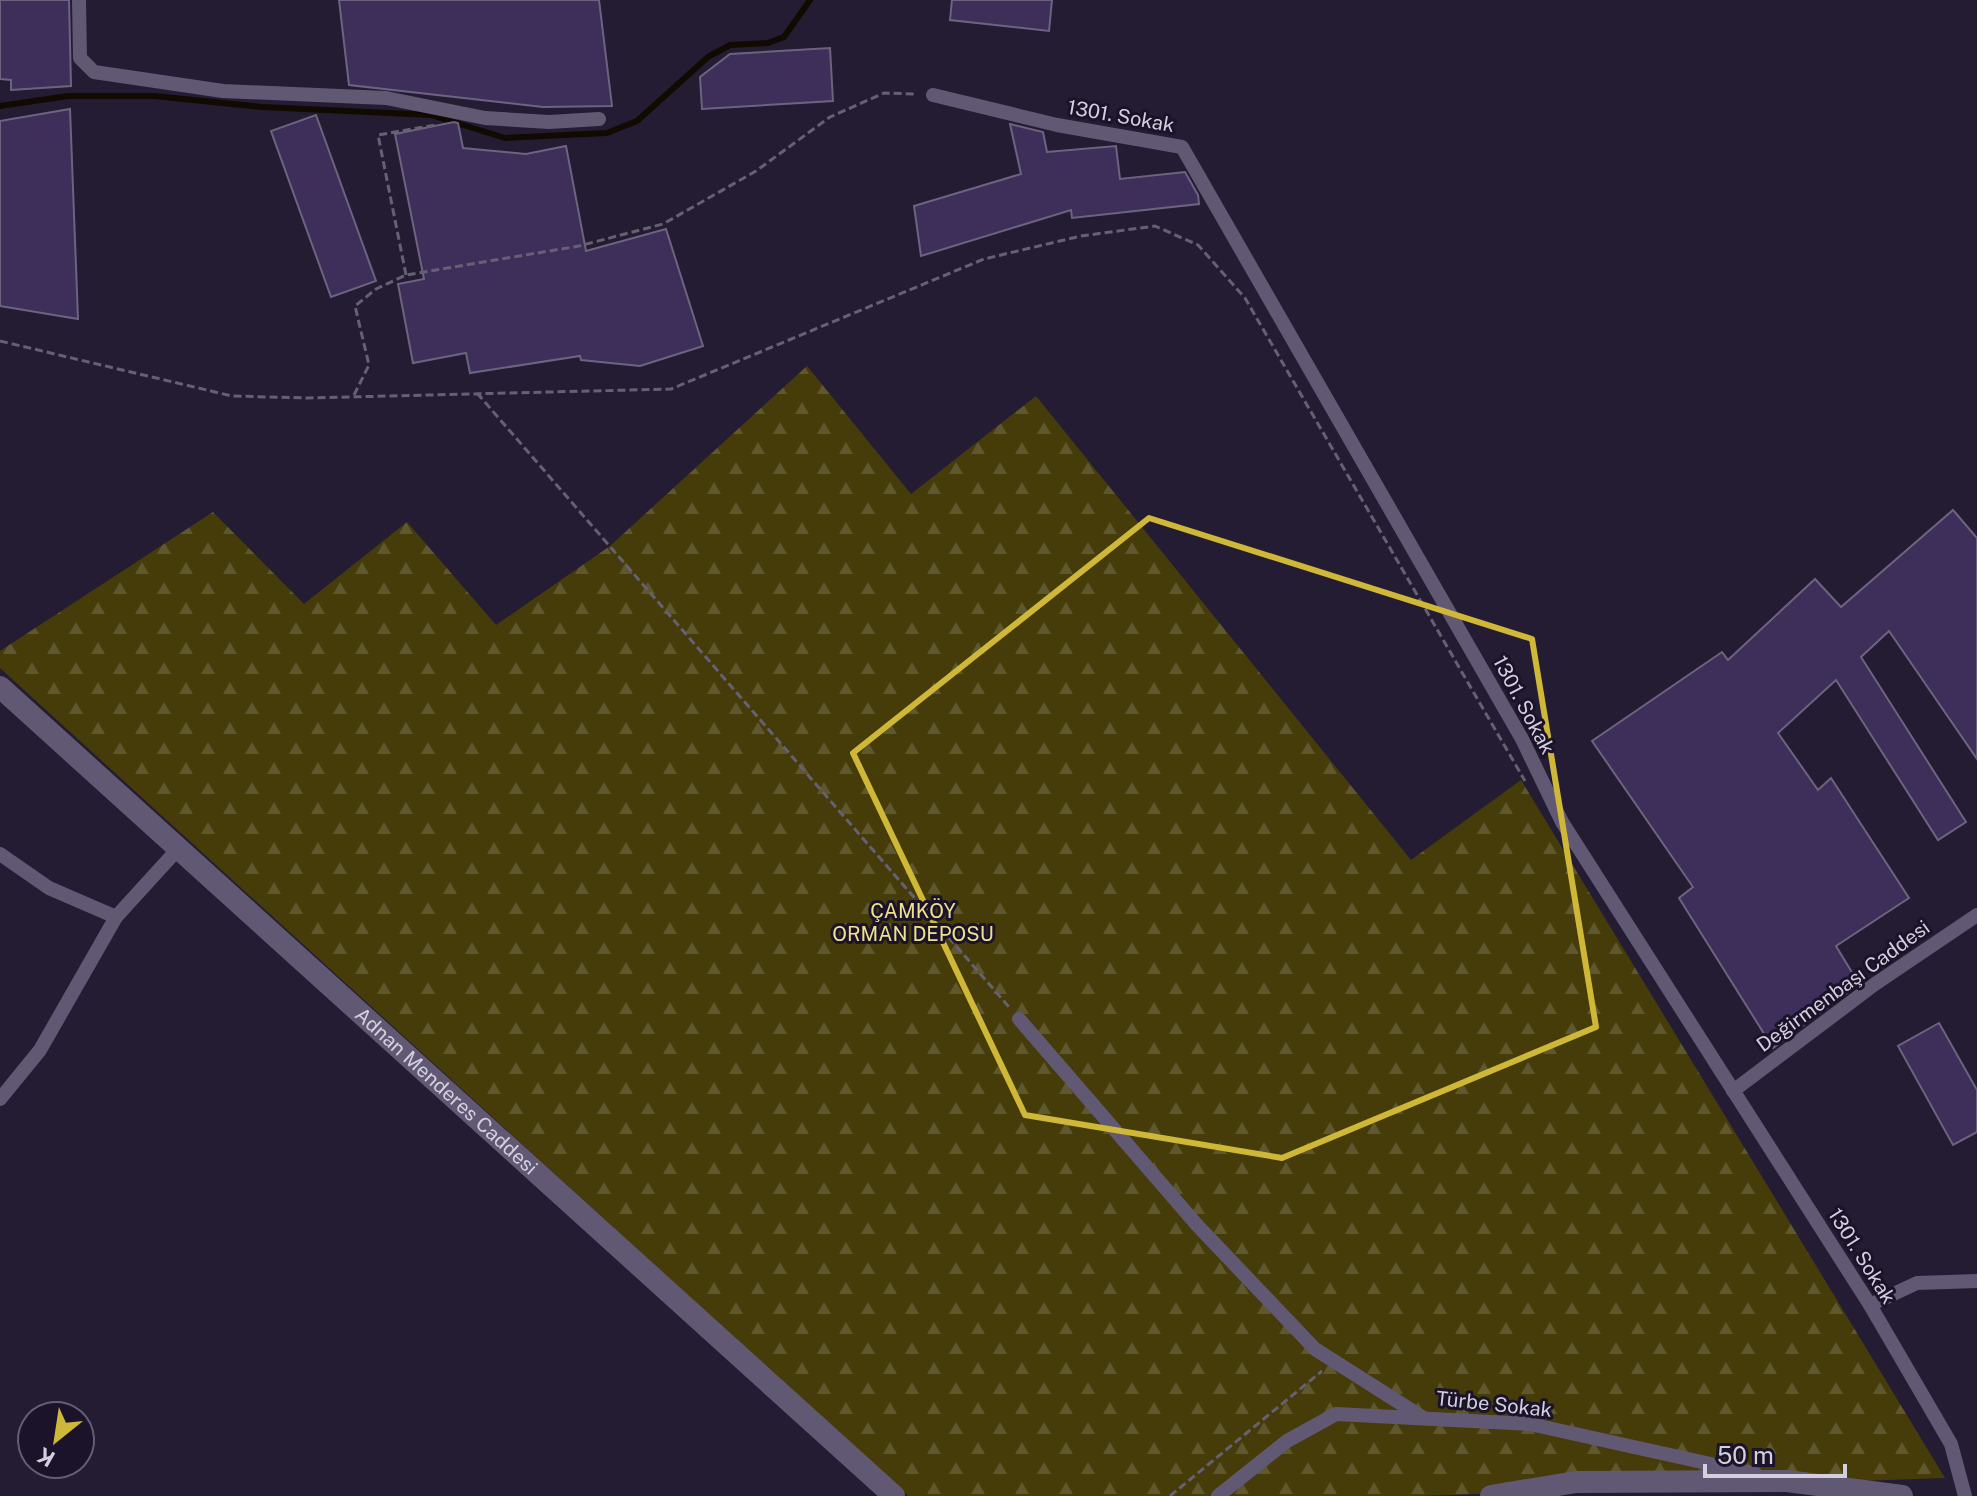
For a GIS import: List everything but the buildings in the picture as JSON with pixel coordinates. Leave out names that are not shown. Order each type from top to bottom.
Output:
[{"type":"street","points":[[79,0],[80,58],[94,72],[223,91],[386,98],[485,118],[549,122],[599,119]]},
{"type":"street","name":"1301. Sokak","points":[[933,95],[1057,125],[1182,147],[1500,699],[1562,822],[1870,1305],[1951,1444],[1965,1496]]},
{"type":"street","name":"Adnan Menderes Caddesi","points":[[0,687],[894,1496]]},
{"type":"street","points":[[0,1099],[40,1050],[116,917],[178,849]]},
{"type":"street","points":[[0,854],[49,888],[116,917]]},
{"type":"street","name":"Değirmenbaşı Caddesi","points":[[1733,1091],[1875,984],[1977,915]]},
{"type":"street","points":[[1019,1019],[1197,1225],[1315,1349],[1422,1417]]},
{"type":"street","points":[[1870,1305],[1917,1283],[1977,1281]]},
{"type":"street","name":"Türbe Sokak","points":[[1218,1496],[1287,1441],[1336,1414],[1530,1424],[1787,1481]]},
{"type":"street","points":[[1491,1496],[1576,1482],[1787,1481],[1902,1496]]},
{"type":"path","points":[[354,395],[369,365],[355,306],[376,289],[406,275],[579,246],[663,224],[756,171],[830,117],[884,93],[933,95]]},
{"type":"path","points":[[406,275],[378,135],[435,125],[436,108]]},
{"type":"path","points":[[0,341],[232,396],[671,389],[984,259],[1081,236],[1155,226],[1198,245],[1245,298],[1521,780],[1548,792]]},
{"type":"path","points":[[477,393],[1019,1019]]},
{"type":"path","points":[[1170,1496],[1334,1361]]},
{"type":"highlighted area","points":[[1149,518],[1532,639],[1596,1027],[1282,1158],[1025,1115],[853,753]]},
{"type":"green space","name":"ÇAMKÖY ORMAN DEPOSU","points":[[807,366],[911,494],[1036,396],[1411,860],[1521,780],[1945,1478],[1420,1496],[908,1496],[0,668],[0,651],[213,512],[304,604],[407,522],[496,625],[610,546]]},
{"type":"waterway","points":[[0,106],[68,96],[154,96],[262,107],[431,115],[505,138],[607,133],[637,121],[708,57],[730,45],[768,43],[784,37],[810,0]]}]
